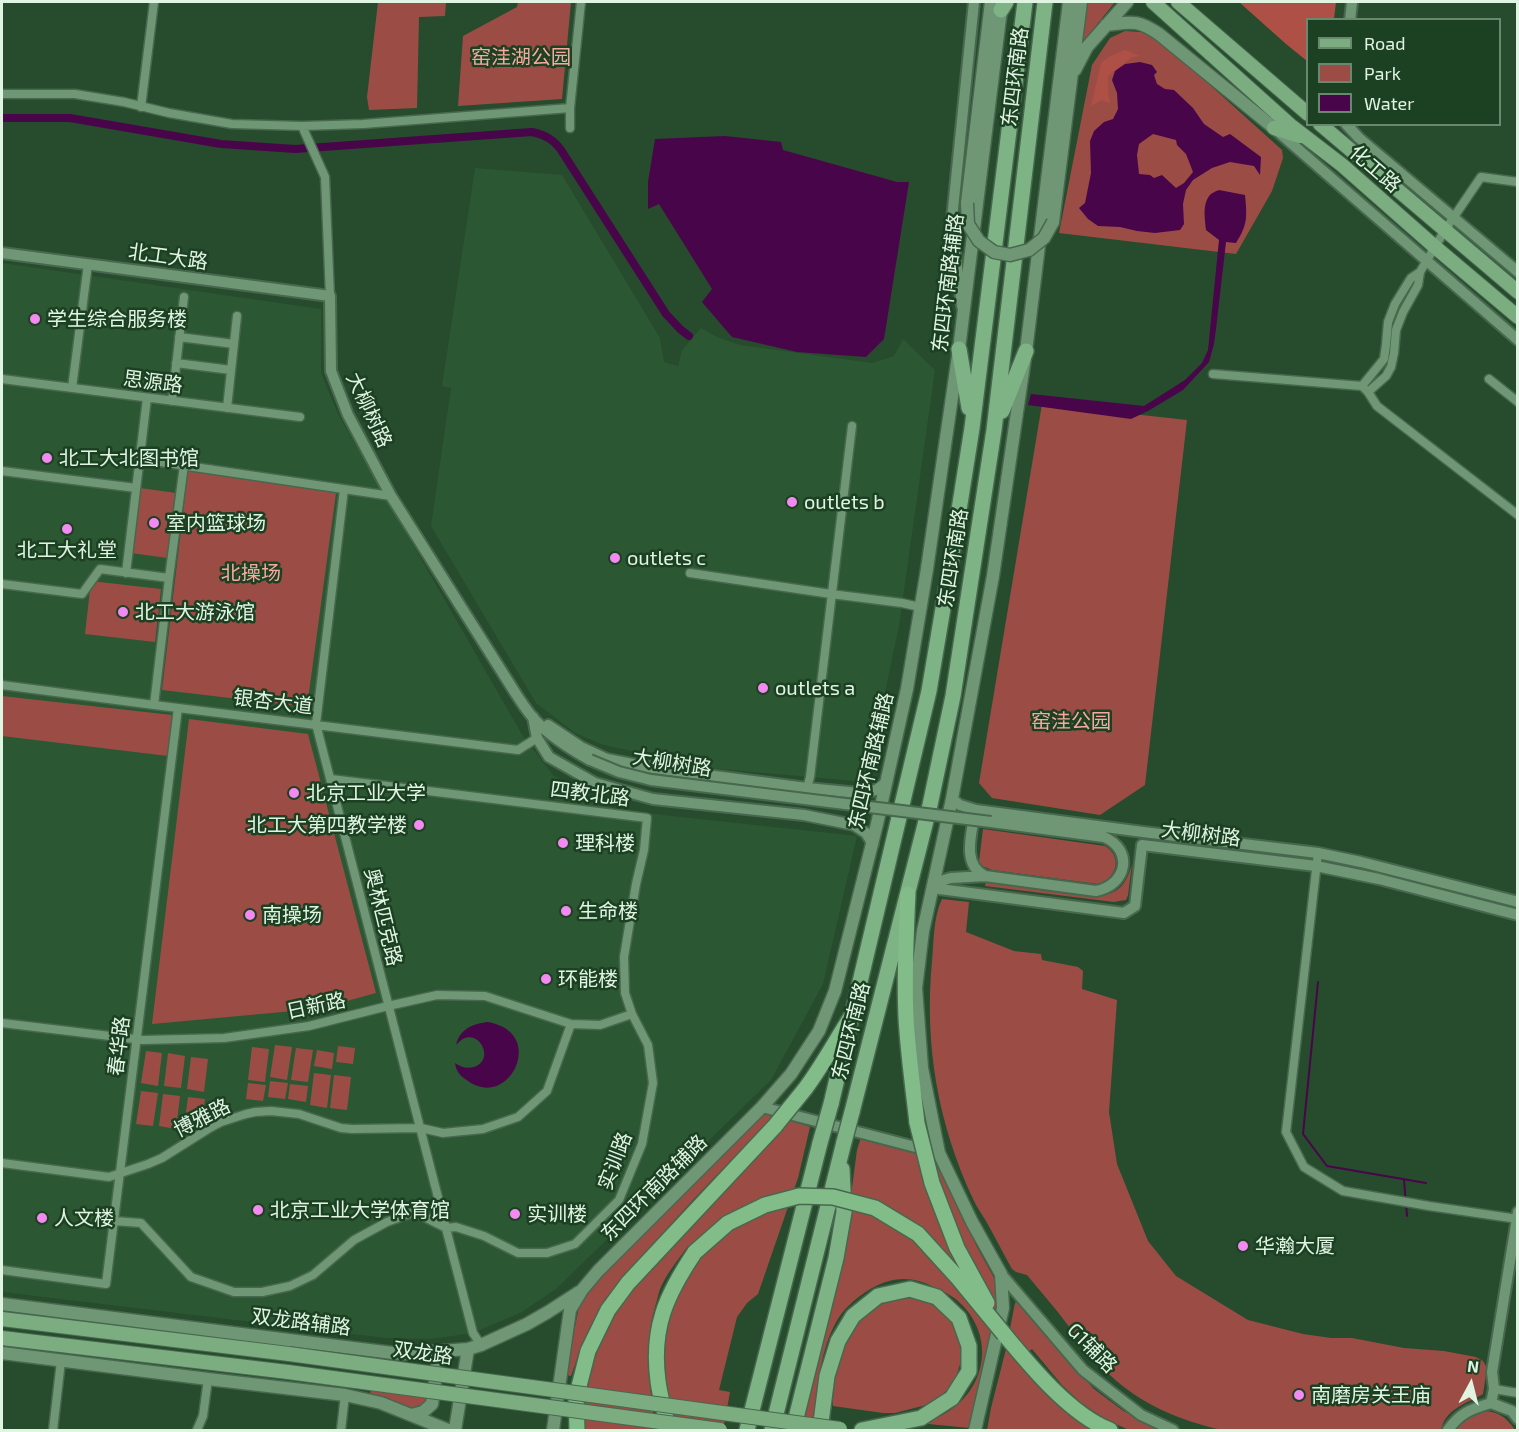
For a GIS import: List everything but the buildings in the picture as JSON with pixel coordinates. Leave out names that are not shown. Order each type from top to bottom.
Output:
[{"type":"highway","name":"东四环南路","points":[[747,1431],[831,1104],[929,692],[972,428],[1025,2]]},
{"type":"highway","name":"东四环南路","points":[[843,1147],[930,804],[952,696],[994,430],[1045,2]]},
{"type":"highway","points":[[959,349],[972,428]]},
{"type":"highway","points":[[994,430],[1026,351]]},
{"type":"highway","points":[[908,894],[905,959],[906,1016],[917,1123],[932,1183],[957,1248],[1004,1334]]},
{"type":"highway","points":[[577,1431],[576,1398],[588,1351],[608,1310],[628,1283],[775,1126],[819,1070],[852,1015]]},
{"type":"highway","points":[[772,1431],[843,1147]]},
{"type":"highway","points":[[793,1431],[836,1258],[844,1212],[843,1147]]},
{"type":"highway","points":[[669,1431],[658,1381],[656,1341],[663,1309],[678,1277],[695,1252],[728,1223],[765,1205],[799,1196],[833,1197],[875,1208],[918,1234],[958,1278],[1030,1366],[1063,1398],[1097,1426],[1110,1431]]},
{"type":"highway","points":[[820,1431],[827,1376],[838,1341],[853,1316],[878,1296],[910,1289],[937,1297],[959,1318],[969,1346],[969,1371],[952,1398],[921,1418],[862,1431]]},
{"type":"main road","points":[[975,1431],[1004,1308],[1001,1274],[972,1222],[939,1153],[922,1068],[916,988],[923,930],[952,799],[993,576],[1026,351],[1069,2]]},
{"type":"main road","points":[[1000,4],[967,203],[968,224],[979,241],[994,252],[1010,255],[1029,250],[1044,238],[1053,222],[1081,2]]},
{"type":"main road","points":[[1071,77],[1087,47],[1127,2]]},
{"type":"main road","name":"化工路","points":[[1153,2],[1306,138],[1342,165],[1518,317]]},
{"type":"main road","points":[[1178,2],[1306,112]]},
{"type":"main road","name":"东四环南路辅路","points":[[553,1431],[570,1310],[582,1290],[598,1271],[762,1107],[791,1074],[819,1031],[835,991],[873,844],[907,689],[959,349],[1000,4]]},
{"type":"main road","points":[[1106,26],[1130,22],[1144,24],[1274,128],[1306,138]]},
{"type":"main road","name":"化工路","points":[[1322,126],[1518,291]]},
{"type":"main road","name":"双龙路辅路","points":[[2,1304],[400,1354],[433,1353],[468,1349],[481,1345],[527,1324],[582,1290]]},
{"type":"main road","name":"双龙路","points":[[2,1319],[289,1354],[846,1430]]},
{"type":"main road","name":"双龙路","points":[[2,1338],[288,1372],[720,1431]]},
{"type":"main road","points":[[455,1431],[468,1349]]},
{"type":"main road","points":[[2,1353],[345,1395],[381,1403],[448,1431]]},
{"type":"main road","points":[[411,1415],[423,1412],[432,1404],[438,1360],[433,1353]]},
{"type":"street","points":[[141,106],[154,2]]},
{"type":"street","points":[[570,128],[581,2]]},
{"type":"street","points":[[963,315],[952,219],[974,2]]},
{"type":"street","points":[[1350,18],[1352,2]]},
{"type":"street","points":[[2,94],[75,94],[232,124],[302,126],[363,124],[570,108]]},
{"type":"street","points":[[302,126],[325,177],[330,296]]},
{"type":"street","points":[[1348,126],[1359,138],[1518,272]]},
{"type":"street","points":[[1274,128],[1518,340]]},
{"type":"street","points":[[1213,374],[1365,389],[1386,376],[1391,367],[1396,330],[1418,285],[1420,272],[1481,177],[1518,182]]},
{"type":"street","name":"北工大路","points":[[2,253],[330,296]]},
{"type":"street","points":[[72,388],[88,264]]},
{"type":"street","name":"大柳树路","points":[[330,296],[331,370],[348,415],[391,496],[516,694],[532,717],[548,732],[567,747],[590,760],[619,772],[651,780],[1104,837],[1118,845],[1123,868],[1110,887],[1096,891],[985,876]]},
{"type":"street","points":[[172,401],[184,297]]},
{"type":"street","points":[[227,408],[237,316]]},
{"type":"street","points":[[179,337],[234,344]]},
{"type":"street","points":[[176,363],[231,370]]},
{"type":"street","name":"思源路","points":[[2,379],[300,417]]},
{"type":"street","points":[[1489,379],[1518,402]]},
{"type":"street","points":[[1365,389],[1377,406],[1518,515]]},
{"type":"street","points":[[126,573],[147,398]]},
{"type":"street","points":[[807,788],[852,426]]},
{"type":"street","points":[[140,459],[391,496]]},
{"type":"street","points":[[154,705],[184,465]]},
{"type":"street","points":[[2,471],[136,488]]},
{"type":"street","name":"奥林匹克路","points":[[344,489],[316,724],[473,1333],[481,1345]]},
{"type":"street","points":[[2,584],[82,594],[100,569],[169,578]]},
{"type":"street","points":[[690,573],[920,607]]},
{"type":"street","name":"银杏大道","points":[[2,685],[519,750],[537,738]]},
{"type":"street","name":"春华路","points":[[2,1270],[106,1284],[178,708]]},
{"type":"street","points":[[532,717],[537,738],[549,757],[596,783],[653,799],[804,815],[854,825],[866,833],[873,844]]},
{"type":"street","points":[[532,717],[556,729],[581,747],[607,759],[653,768],[859,793],[876,790],[887,782]]},
{"type":"street","name":"四教北路","points":[[331,779],[647,818],[644,850],[624,957],[625,993],[632,1014]]},
{"type":"street","points":[[804,815],[808,811],[811,792],[807,788]]},
{"type":"street","name":"大柳树路","points":[[952,799],[960,805],[976,810],[1318,853],[1518,902]]},
{"type":"street","points":[[976,810],[969,849],[970,859],[977,872],[985,876]]},
{"type":"street","points":[[1142,845],[1143,832]]},
{"type":"street","name":"大柳树路","points":[[933,886],[1124,913],[1135,906],[1142,845],[1316,866],[1380,879],[1518,915]]},
{"type":"street","points":[[1318,853],[1286,1132],[1304,1167],[1343,1191],[1420,1204],[1517,1216],[1492,1372],[1494,1389],[1491,1403]]},
{"type":"street","points":[[933,886],[951,878],[985,876]]},
{"type":"street","name":"日新路","points":[[2,1023],[136,1039],[224,1038],[309,1026],[436,995],[485,996],[571,1024],[600,1024],[632,1014]]},
{"type":"street","name":"实训路","points":[[114,1221],[141,1223],[191,1277],[234,1292],[262,1292],[290,1286],[313,1275],[354,1240],[387,1222],[414,1212],[446,1228],[456,1227],[484,1236],[518,1253],[547,1253],[575,1244],[620,1200],[642,1144],[653,1083],[648,1046],[632,1014]]},
{"type":"street","name":"博雅路","points":[[2,1162],[109,1177],[162,1158],[221,1122],[255,1112],[299,1114],[341,1128],[352,1129],[421,1128],[443,1133],[483,1129],[518,1117],[546,1091],[571,1024]]},
{"type":"street","points":[[762,1107],[939,1153]]},
{"type":"street","name":"G1辅路","points":[[1001,1274],[1083,1370],[1142,1415],[1173,1431]]},
{"type":"street","points":[[53,1431],[61,1361]]},
{"type":"street","points":[[197,1431],[203,1416],[208,1379]]},
{"type":"street","points":[[1494,1389],[1518,1393]]},
{"type":"street","points":[[341,1431],[345,1395]]},
{"type":"street","points":[[1449,1431],[1457,1418],[1471,1409],[1491,1403],[1512,1411],[1518,1419]]},
{"type":"shaded area","points":[[1239,2],[1336,2],[1334,18],[1306,18],[1306,60]]},
{"type":"shaded area","points":[[1125,50],[1140,56],[1132,57],[1108,76],[1110,103],[1101,100],[1091,106],[1101,63],[1110,56]]},
{"type":"shaded area","points":[[475,168],[562,175],[660,338],[664,362],[678,366],[682,350],[701,328],[717,337],[740,345],[872,363],[894,356],[903,339],[935,370],[899,626],[866,782],[709,768],[604,745],[575,733],[536,703],[431,526],[451,388],[442,386]]},
{"type":"shaded area","name":"北京工业大学","points":[[2,263],[321,309],[321,373],[339,416],[524,738],[554,776],[617,810],[857,836],[823,984],[771,1080],[556,1289],[522,1312],[473,1333],[431,1339],[386,1338],[2,1292]]},
{"type":"green space","name":"窑洼湖公园","points":[[378,2],[446,2],[445,16],[419,17],[417,108],[369,110],[367,97]]},
{"type":"green space","name":"窑洼湖公园","points":[[518,2],[571,2],[562,99],[458,106],[463,36],[517,7]]},
{"type":"green space","points":[[1087,2],[1115,2],[1079,47]]},
{"type":"green space","points":[[1125,31],[1141,32],[1159,39],[1282,150],[1283,158],[1272,191],[1236,254],[1059,233],[1092,65],[1110,38]]},
{"type":"green space","name":"窑洼公园","points":[[1042,404],[1187,420],[1145,785],[1100,815],[992,798],[979,783]]},
{"type":"green space","name":"北操场","points":[[188,471],[336,493],[307,707],[162,690]]},
{"type":"green space","name":"室内篮球场","points":[[140,488],[176,493],[167,558],[131,553]]},
{"type":"green space","name":"北工大游泳馆","points":[[91,581],[161,589],[155,642],[85,634]]},
{"type":"green space","points":[[2,696],[172,715],[168,756],[2,736]]},
{"type":"green space","points":[[189,719],[308,734],[376,993],[315,1009],[152,1024]]},
{"type":"green space","points":[[983,829],[1105,846],[1114,856],[1115,867],[1110,877],[1098,884],[992,870],[982,866],[979,862]]},
{"type":"green space","points":[[1132,864],[1126,900],[1114,902],[985,886],[986,882],[1096,896],[1104,895],[1120,888]]},
{"type":"green space","points":[[942,899],[969,902],[966,932],[1014,951],[1041,954],[1042,960],[1078,967],[1083,971],[1082,989],[1117,1000],[1109,1112],[1117,1164],[1148,1241],[1176,1276],[1248,1320],[1303,1334],[1352,1338],[1404,1348],[1444,1351],[1476,1357],[1483,1361],[1487,1368],[1483,1394],[1447,1416],[1441,1430],[1222,1430],[1191,1422],[1162,1410],[1134,1395],[1110,1375],[1027,1275],[1012,1269],[975,1204],[951,1143],[936,1084],[930,1023],[934,930]]},
{"type":"green space","points":[[275,1045],[292,1047],[287,1080],[270,1077]]},
{"type":"green space","points":[[338,1046],[355,1048],[353,1064],[336,1062]]},
{"type":"green space","points":[[252,1047],[269,1049],[265,1082],[248,1080]]},
{"type":"green space","points":[[296,1048],[313,1050],[308,1082],[291,1080]]},
{"type":"green space","points":[[317,1050],[334,1053],[332,1069],[314,1066]]},
{"type":"green space","points":[[146,1051],[162,1053],[158,1086],[141,1083]]},
{"type":"green space","points":[[168,1053],[185,1056],[181,1088],[164,1086]]},
{"type":"green space","points":[[191,1057],[208,1059],[204,1092],[187,1089]]},
{"type":"green space","points":[[314,1073],[331,1075],[327,1108],[310,1105]]},
{"type":"green space","points":[[334,1075],[351,1077],[347,1110],[330,1108]]},
{"type":"green space","points":[[270,1081],[288,1083],[285,1099],[268,1097]]},
{"type":"green space","points":[[248,1083],[266,1085],[263,1101],[246,1099]]},
{"type":"green space","points":[[290,1084],[308,1086],[306,1102],[288,1099]]},
{"type":"green space","points":[[141,1091],[158,1093],[153,1126],[136,1124]]},
{"type":"green space","points":[[163,1094],[180,1096],[176,1129],[159,1126]]},
{"type":"green space","points":[[188,1097],[205,1099],[203,1115],[186,1112]]},
{"type":"green space","points":[[763,1113],[776,1113],[692,1201],[605,1299],[582,1344],[571,1376],[565,1375],[579,1307],[589,1287]]},
{"type":"green space","points":[[788,1119],[810,1127],[798,1178],[758,1294],[747,1303],[737,1317],[719,1390],[730,1392],[723,1430],[675,1430],[667,1395],[664,1347],[666,1314],[699,1254],[688,1246],[672,1267],[659,1291],[651,1323],[648,1353],[656,1430],[582,1430],[588,1377],[594,1350],[631,1284]]},
{"type":"green space","points":[[861,1137],[917,1151],[937,1159],[977,1247],[998,1285],[1000,1299],[970,1428],[918,1423],[944,1414],[959,1404],[970,1391],[982,1362],[982,1346],[978,1330],[971,1316],[954,1298],[927,1284],[901,1279],[884,1282],[867,1291],[841,1314],[825,1349],[817,1389],[813,1430],[796,1430],[848,1218],[857,1150]]},
{"type":"green space","points":[[896,1295],[918,1296],[953,1320],[962,1339],[962,1358],[956,1377],[940,1397],[926,1405],[895,1413],[833,1406],[837,1365],[849,1336],[872,1306]]},
{"type":"green space","points":[[1019,1300],[1094,1389],[1122,1410],[1157,1430],[1129,1430],[1105,1419],[1080,1402],[1062,1385],[1032,1349],[1020,1358],[1100,1430],[987,1430],[1015,1303]]},
{"type":"green space","points":[[371,1389],[431,1396],[429,1404],[414,1409],[370,1394]]},
{"type":"green space","points":[[1479,1411],[1500,1415],[1515,1430],[1454,1430],[1462,1420]]},
{"type":"water","points":[[1140,62],[1152,65],[1157,72],[1154,75],[1157,84],[1165,89],[1174,90],[1193,108],[1204,124],[1223,137],[1230,134],[1261,157],[1260,175],[1254,166],[1230,162],[1212,168],[1193,180],[1186,190],[1183,204],[1184,224],[1180,230],[1155,233],[1098,226],[1079,208],[1085,203],[1091,173],[1090,141],[1094,131],[1104,122],[1113,119],[1118,109],[1117,93],[1112,80],[1115,71],[1125,64]],"holes":[[[1153,134],[1176,140],[1177,145],[1186,154],[1193,172],[1184,183],[1176,188],[1162,175],[1154,178],[1150,175],[1139,174],[1137,155],[1139,144]]]},
{"type":"water","points":[[725,136],[781,142],[783,150],[897,182],[909,182],[884,339],[866,357],[797,352],[732,337],[702,302],[712,289],[659,204],[648,209],[648,182],[655,139]]},
{"type":"water","points":[[1219,190],[1245,195],[1246,215],[1243,231],[1236,243],[1226,242],[1214,344],[1209,362],[1183,390],[1131,419],[1028,405],[1031,394],[1144,406],[1185,380],[1202,363],[1208,350],[1219,240],[1206,230],[1205,207],[1210,194]]},
{"type":"water","points":[[487,1022],[505,1028],[516,1039],[519,1053],[516,1066],[509,1078],[497,1086],[483,1087],[463,1077],[457,1071],[455,1063],[469,1068],[481,1063],[484,1050],[481,1044],[470,1037],[456,1045],[460,1035],[467,1028]]},
{"type":"waterway","points":[[2,118],[70,118],[221,144],[295,149],[537,133],[552,140],[561,150],[666,314],[689,336]]},
{"type":"waterway","points":[[1318,982],[1303,1134],[1327,1166],[1426,1183]]},
{"type":"waterway","points":[[1404,1180],[1407,1216]]},
{"type":"place","name":"学生综合服务楼","points":[[35,319]]},
{"type":"place","name":"北工大北图书馆","points":[[47,458]]},
{"type":"place","name":"outlets b","points":[[792,502]]},
{"type":"place","name":"室内篮球场","points":[[154,523]]},
{"type":"place","name":"北工大礼堂","points":[[67,529]]},
{"type":"place","name":"outlets c","points":[[615,558]]},
{"type":"place","name":"北工大游泳馆","points":[[123,612]]},
{"type":"place","name":"outlets a","points":[[763,688]]},
{"type":"place","name":"北京工业大学","points":[[294,793]]},
{"type":"place","name":"北工大第四教学楼","points":[[419,825]]},
{"type":"place","name":"理科楼","points":[[563,843]]},
{"type":"place","name":"生命楼","points":[[566,911]]},
{"type":"place","name":"南操场","points":[[250,915]]},
{"type":"place","name":"环能楼","points":[[546,979]]},
{"type":"place","name":"北京工业大学体育馆","points":[[258,1210]]},
{"type":"place","name":"实训楼","points":[[515,1214]]},
{"type":"place","name":"人文楼","points":[[42,1218]]},
{"type":"place","name":"华瀚大厦","points":[[1243,1246]]},
{"type":"place","name":"南磨房关王庙","points":[[1299,1395]]}]
